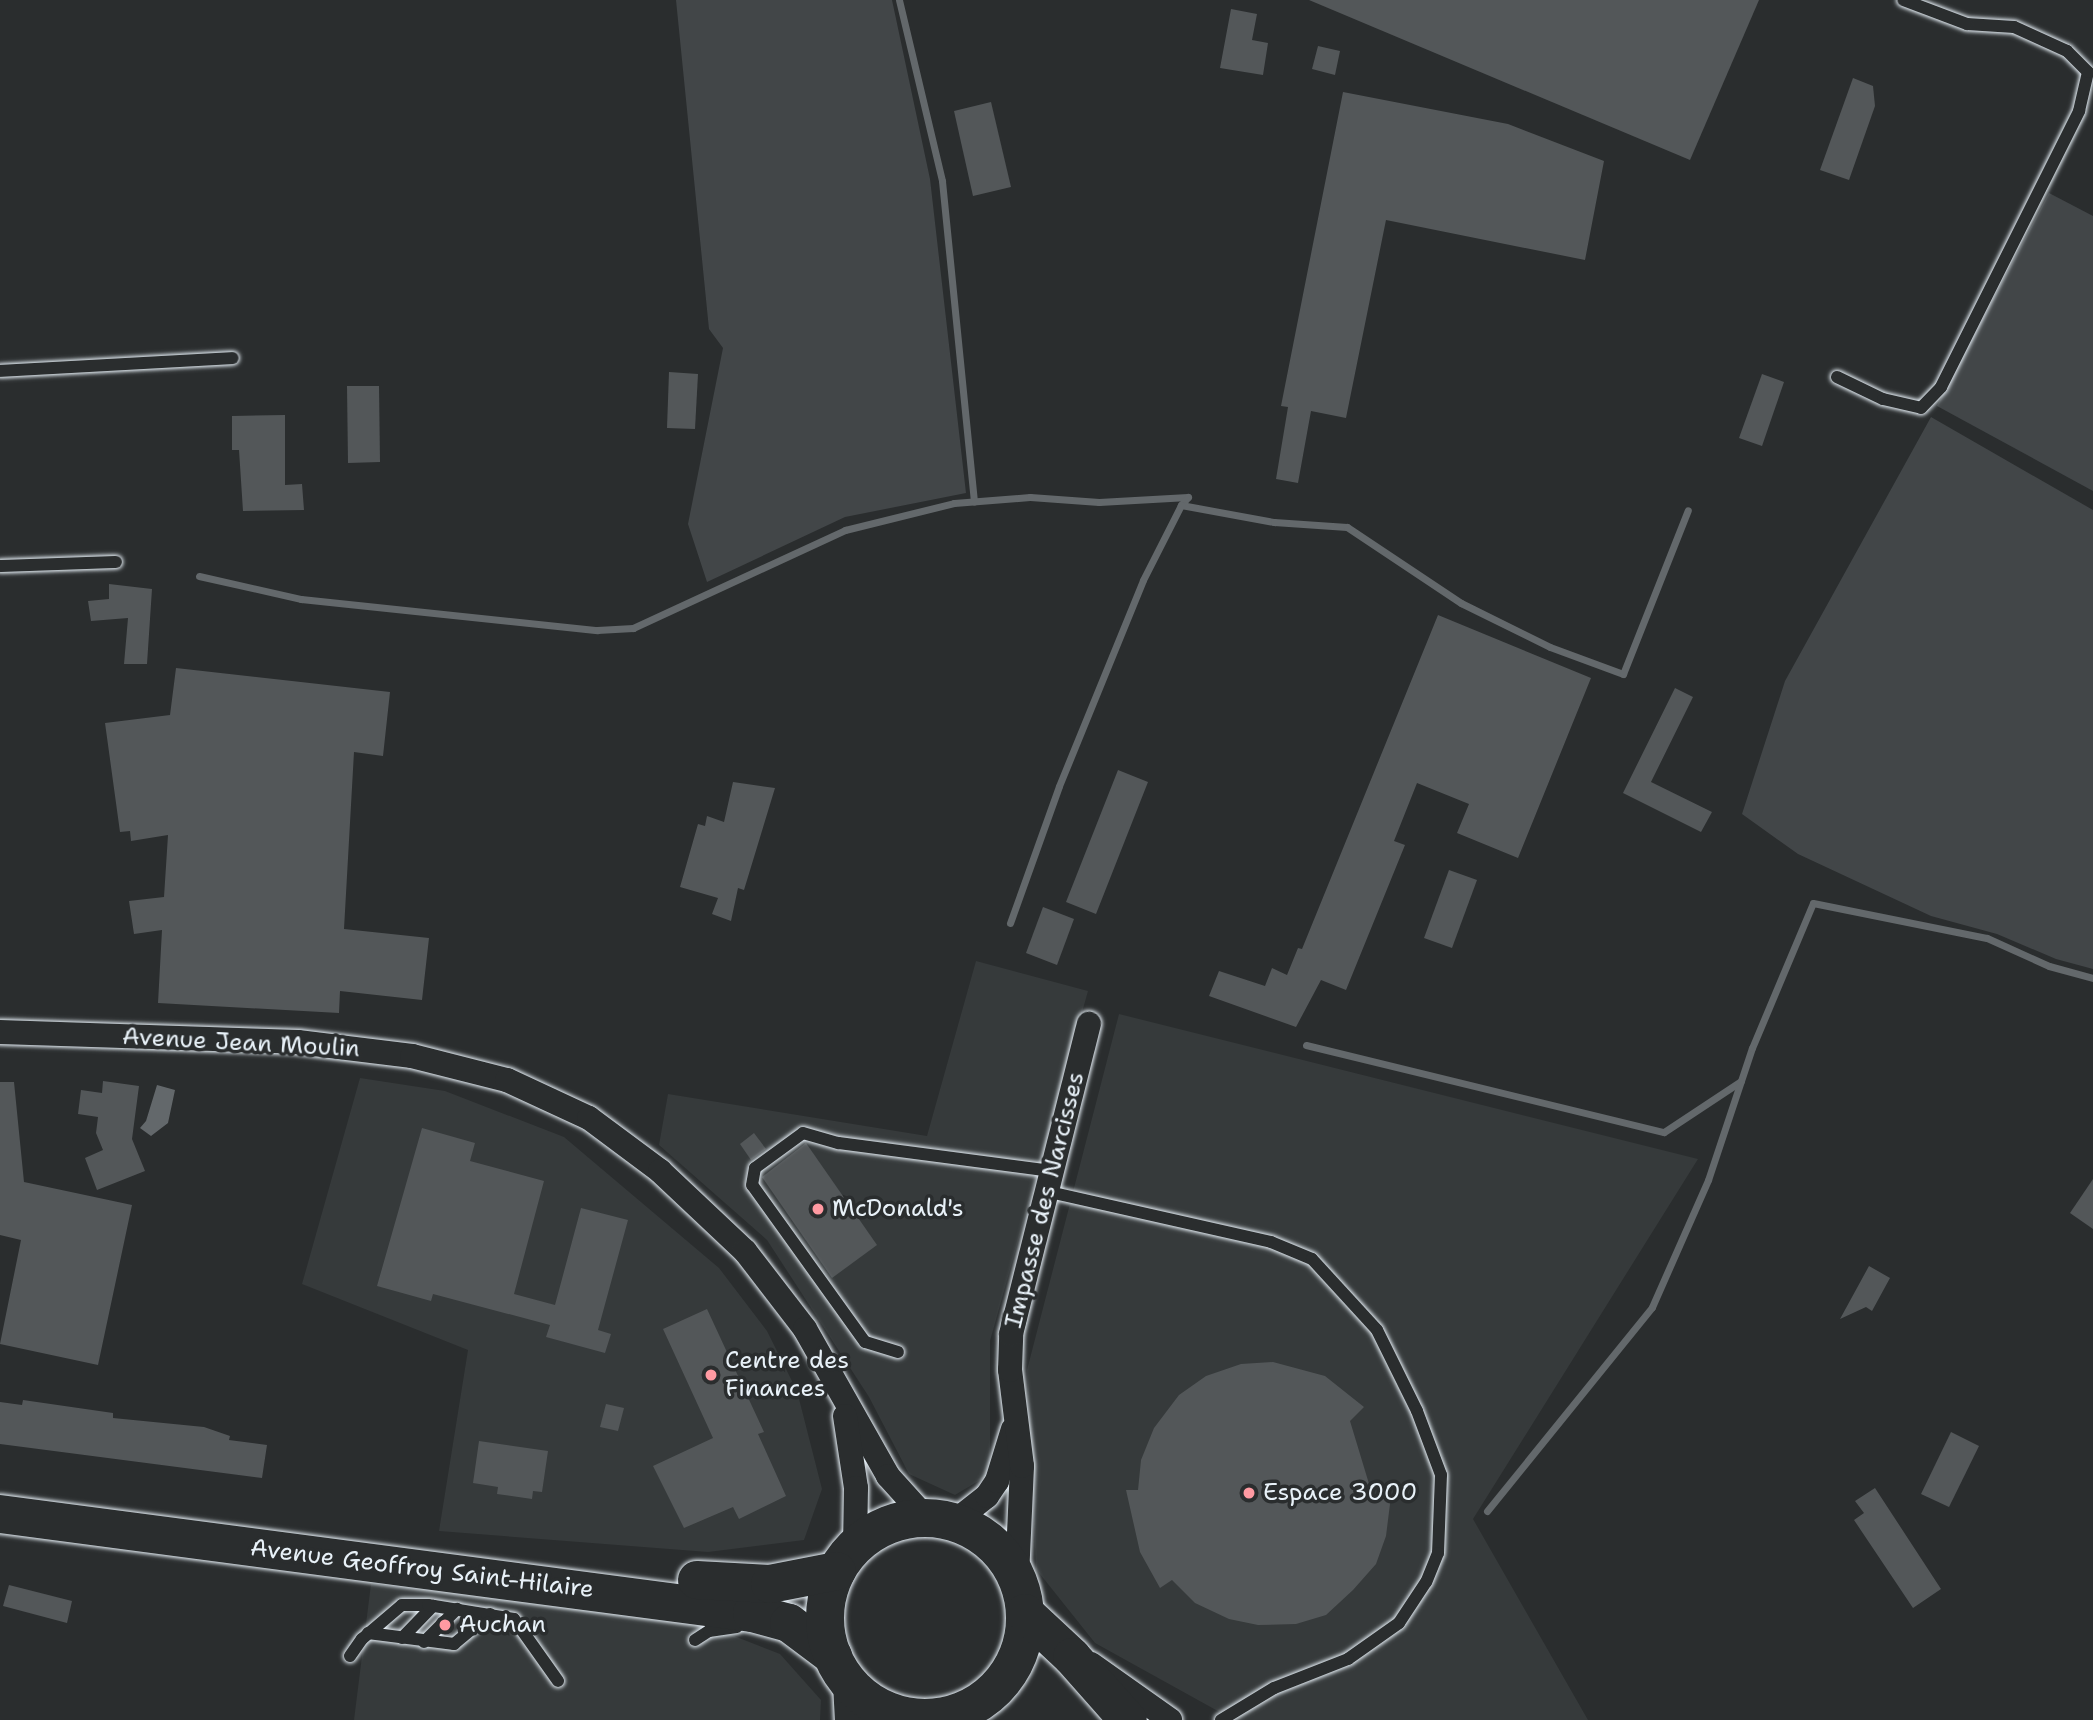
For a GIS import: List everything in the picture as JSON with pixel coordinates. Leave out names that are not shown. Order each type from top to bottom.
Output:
[{"type":"main road","name":"Avenue Geoffroy Saint-Hilaire","points":[[0,1494],[732,1584],[770,1584],[846,1558]]},
{"type":"main road","name":"Avenue Geoffroy Saint-Hilaire","points":[[0,1514],[752,1613],[789,1623],[844,1686]]},
{"type":"main road","points":[[1021,1595],[1022,1643],[1010,1671],[977,1715],[926,1719],[897,1714],[844,1686],[826,1628],[827,1598],[846,1558],[900,1521],[939,1520],[980,1534],[1002,1553],[1021,1595],[1128,1720]]},
{"type":"street","name":"Impasse des Narcisses","points":[[1021,1595],[1022,1466],[1016,1419],[1012,1334],[1089,1024]]},
{"type":"street","name":"Avenue Jean Moulin","points":[[0,1032],[298,1042],[412,1056],[507,1080],[589,1118],[660,1171],[745,1251],[805,1329],[843,1401],[888,1476],[939,1520]]},
{"type":"street","name":"Avenue Jean Moulin","points":[[843,1401],[856,1488],[846,1558]]},
{"type":"street","name":"Impasse des Narcisses","points":[[939,1520],[987,1496],[997,1481],[1016,1419]]},
{"type":"street","points":[[1072,1657],[1096,1666],[1170,1720]]},
{"type":"lane","points":[[1837,376],[1883,399],[1921,408],[1941,387],[2079,111],[2088,72],[2067,51],[2014,27],[1967,24],[1903,0]]},
{"type":"lane","points":[[0,371],[233,358]]},
{"type":"lane","points":[[0,566],[116,562]]},
{"type":"lane","points":[[898,1352],[865,1342],[752,1185],[755,1168],[803,1133],[839,1143],[994,1163],[1048,1181],[1272,1242],[1312,1259],[1377,1331],[1417,1411],[1441,1475],[1444,1499],[1438,1553],[1426,1582],[1399,1623],[1348,1659],[1274,1688],[1221,1720]]},
{"type":"lane","points":[[350,1656],[368,1633],[402,1605],[433,1605],[514,1619],[558,1681]]},
{"type":"lane","points":[[402,1638],[433,1605]]},
{"type":"lane","points":[[424,1642],[457,1609]]},
{"type":"lane","points":[[368,1633],[454,1644],[490,1614]]},
{"type":"lane","points":[[695,1640],[709,1631],[740,1627],[761,1630],[844,1686]]},
{"type":"shaded area","points":[[676,0],[892,0],[930,179],[966,493],[845,517],[707,582],[688,524],[723,348],[709,329]]},
{"type":"shaded area","points":[[2049,193],[2093,216],[2093,491],[1937,406]]},
{"type":"shaded area","points":[[1931,417],[2093,510],[2093,969],[2056,959],[1997,934],[1931,916],[1798,854],[1742,814],[1785,681]]},
{"type":"shaded area","points":[[976,961],[1088,991],[990,1341],[990,1474],[955,1495],[909,1474],[869,1397],[767,1240],[659,1145],[668,1094],[927,1136]]},
{"type":"shaded area","points":[[1119,1014],[1698,1159],[1473,1519],[1588,1720],[1234,1720],[1095,1643],[1036,1569],[1027,1370]]},
{"type":"shaded area","points":[[360,1078],[445,1091],[564,1137],[719,1268],[767,1331],[797,1391],[822,1489],[804,1540],[708,1552],[439,1531],[468,1350],[302,1284]]},
{"type":"shaded area","points":[[157,1085],[175,1090],[168,1123],[151,1136],[140,1128],[146,1121]]},
{"type":"shaded area","points":[[371,1584],[688,1618],[780,1654],[821,1700],[820,1720],[354,1720]]},
{"type":"building","points":[[1309,0],[1759,0],[1690,160]]},
{"type":"building","points":[[1231,9],[1257,14],[1252,40],[1268,43],[1263,75],[1220,68]]},
{"type":"building","points":[[1318,46],[1340,51],[1335,75],[1312,69]]},
{"type":"building","points":[[1853,78],[1873,86],[1875,106],[1849,180],[1820,170]]},
{"type":"building","points":[[1343,92],[1508,124],[1604,161],[1585,260],[1386,220],[1346,418],[1311,411],[1298,483],[1276,479],[1288,407],[1281,406]]},
{"type":"building","points":[[991,102],[1011,187],[973,196],[954,111]]},
{"type":"building","points":[[669,372],[698,374],[695,429],[667,428]]},
{"type":"building","points":[[1762,374],[1784,382],[1762,446],[1739,438]]},
{"type":"building","points":[[347,386],[379,386],[380,462],[348,463]]},
{"type":"building","points":[[285,415],[285,485],[302,484],[304,510],[243,511],[239,450],[232,450],[232,416]]},
{"type":"building","points":[[109,584],[152,589],[147,664],[124,664],[128,618],[91,621],[88,601],[109,599]]},
{"type":"building","points":[[1438,615],[1591,678],[1518,858],[1457,833],[1469,804],[1417,783],[1394,841],[1405,845],[1346,990],[1321,980],[1296,1027],[1209,996],[1219,971],[1265,986],[1272,968],[1287,975],[1298,948],[1302,949]]},
{"type":"building","points":[[176,668],[390,692],[383,756],[354,752],[344,929],[429,938],[422,1000],[340,991],[339,1013],[158,1003],[162,930],[134,934],[129,901],[164,897],[168,835],[131,841],[130,831],[120,832],[105,723],[170,715]]},
{"type":"building","points":[[1675,688],[1693,697],[1651,782],[1712,812],[1701,832],[1623,793]]},
{"type":"building","points":[[1118,770],[1148,782],[1096,914],[1066,902]]},
{"type":"building","points":[[733,782],[775,788],[744,890],[738,888],[731,921],[712,914],[718,898],[680,887],[698,824],[705,826],[707,816],[724,822]]},
{"type":"building","points":[[1449,870],[1477,880],[1452,948],[1424,938]]},
{"type":"building","points":[[1043,907],[1074,919],[1057,965],[1026,953]]},
{"type":"building","points":[[103,1081],[139,1086],[132,1139],[145,1171],[97,1190],[85,1158],[103,1150],[96,1133],[98,1117],[78,1114],[81,1090],[102,1093]]},
{"type":"building","points":[[0,1082],[14,1082],[24,1182],[132,1205],[98,1365],[0,1344],[21,1240],[0,1235]]},
{"type":"building","points":[[422,1128],[475,1143],[470,1161],[544,1181],[514,1294],[555,1305],[581,1208],[628,1220],[598,1330],[611,1334],[605,1353],[546,1337],[550,1325],[433,1294],[431,1301],[377,1286]]},
{"type":"building","points":[[754,1133],[766,1149],[751,1160],[740,1144]]},
{"type":"building","name":"McDonald's","points":[[806,1143],[877,1245],[832,1278],[762,1177]]},
{"type":"building","points":[[2093,1179],[2093,1229],[2070,1213]]},
{"type":"building","points":[[1869,1266],[1890,1278],[1872,1311],[1866,1307],[1840,1319]]},
{"type":"building","name":"Centre des Finances","points":[[707,1309],[764,1432],[758,1434],[786,1496],[739,1519],[733,1507],[684,1528],[653,1466],[713,1438],[663,1329]]},
{"type":"building","name":"Espace 3000","points":[[1273,1362],[1325,1376],[1364,1407],[1350,1421],[1373,1497],[1391,1496],[1386,1536],[1376,1564],[1353,1590],[1326,1615],[1296,1624],[1258,1625],[1229,1619],[1195,1603],[1172,1580],[1160,1588],[1140,1552],[1126,1490],[1138,1490],[1141,1460],[1154,1428],[1179,1395],[1206,1376],[1241,1364]]},
{"type":"building","points":[[23,1400],[113,1413],[113,1418],[204,1427],[230,1436],[229,1440],[267,1445],[262,1478],[0,1444],[0,1402],[22,1405]]},
{"type":"building","points":[[606,1404],[624,1408],[618,1431],[600,1427]]},
{"type":"building","points":[[1951,1432],[1979,1446],[1949,1507],[1921,1494]]},
{"type":"building","points":[[479,1441],[548,1451],[542,1492],[533,1491],[532,1499],[497,1494],[498,1487],[473,1483]]},
{"type":"building","points":[[1875,1488],[1941,1589],[1913,1608],[1854,1520],[1864,1513],[1855,1501]]},
{"type":"building","points":[[9,1585],[72,1601],[67,1623],[3,1606]]},
{"type":"waterway","points":[[899,0],[942,181],[974,501]]},
{"type":"waterway","points":[[199,576],[301,599],[597,630],[633,628],[845,530],[954,503],[1030,497],[1099,502],[1188,497],[1181,505],[1274,522],[1347,527],[1461,603],[1550,647],[1623,674],[1688,510]]},
{"type":"waterway","points":[[1010,923],[1059,786],[1143,580],[1181,505]]},
{"type":"waterway","points":[[1487,1511],[1652,1307],[1708,1180],[1752,1048],[1813,903],[1987,938],[2049,966],[2093,978]]},
{"type":"waterway","points":[[1306,1045],[1664,1132],[1741,1081]]},
{"type":"place","name":"McDonald's","points":[[818,1209]]},
{"type":"place","name":"Centre des Finances","points":[[711,1375]]},
{"type":"place","name":"Espace 3000","points":[[1249,1493]]},
{"type":"place","name":"Auchan","points":[[445,1625]]}]
